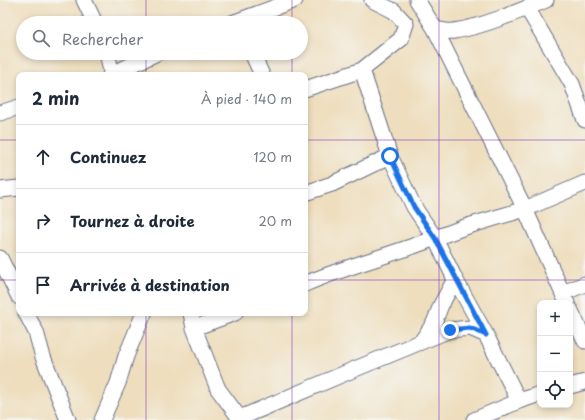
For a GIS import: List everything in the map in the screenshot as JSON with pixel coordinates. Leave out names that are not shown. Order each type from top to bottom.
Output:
[{"type":"street","points":[[84,0],[92,16]]},
{"type":"street","points":[[253,16],[295,0]]},
{"type":"street","points":[[372,0],[394,11],[406,24]]},
{"type":"street","points":[[417,0],[436,29],[525,209],[565,298],[585,284]]},
{"type":"street","points":[[436,29],[453,31],[481,24],[546,0]]},
{"type":"street","points":[[527,8],[578,82],[585,120]]},
{"type":"street","points":[[308,88],[362,70],[401,39],[406,24],[426,14]]},
{"type":"street","points":[[108,60],[110,72]]},
{"type":"street","points":[[117,72],[142,60]]},
{"type":"street","points":[[255,60],[261,72]]},
{"type":"street","points":[[362,70],[390,156],[414,207],[435,238],[519,401]]},
{"type":"street","points":[[0,113],[16,108]]},
{"type":"street","points":[[308,192],[332,184],[390,156]]},
{"type":"street","points":[[308,283],[466,227],[525,209],[585,183]]},
{"type":"street","points":[[0,190],[16,188]]},
{"type":"street","points":[[0,258],[16,291]]},
{"type":"street","points":[[421,342],[434,323],[455,279]]},
{"type":"street","points":[[573,315],[585,341]]},
{"type":"street","points":[[28,316],[36,332],[43,356],[68,420]]},
{"type":"street","points":[[102,420],[118,383],[126,356],[143,316]]},
{"type":"street","points":[[192,316],[194,328],[218,388],[241,419],[355,369],[450,330],[470,328],[486,335]]},
{"type":"street","points":[[194,328],[227,316]]},
{"type":"street","points":[[573,385],[585,382]]},
{"type":"street","points":[[474,420],[537,395]]},
{"type":"route","points":[[390,156],[414,207],[435,238],[455,279],[486,335],[470,328],[450,330]]}]
